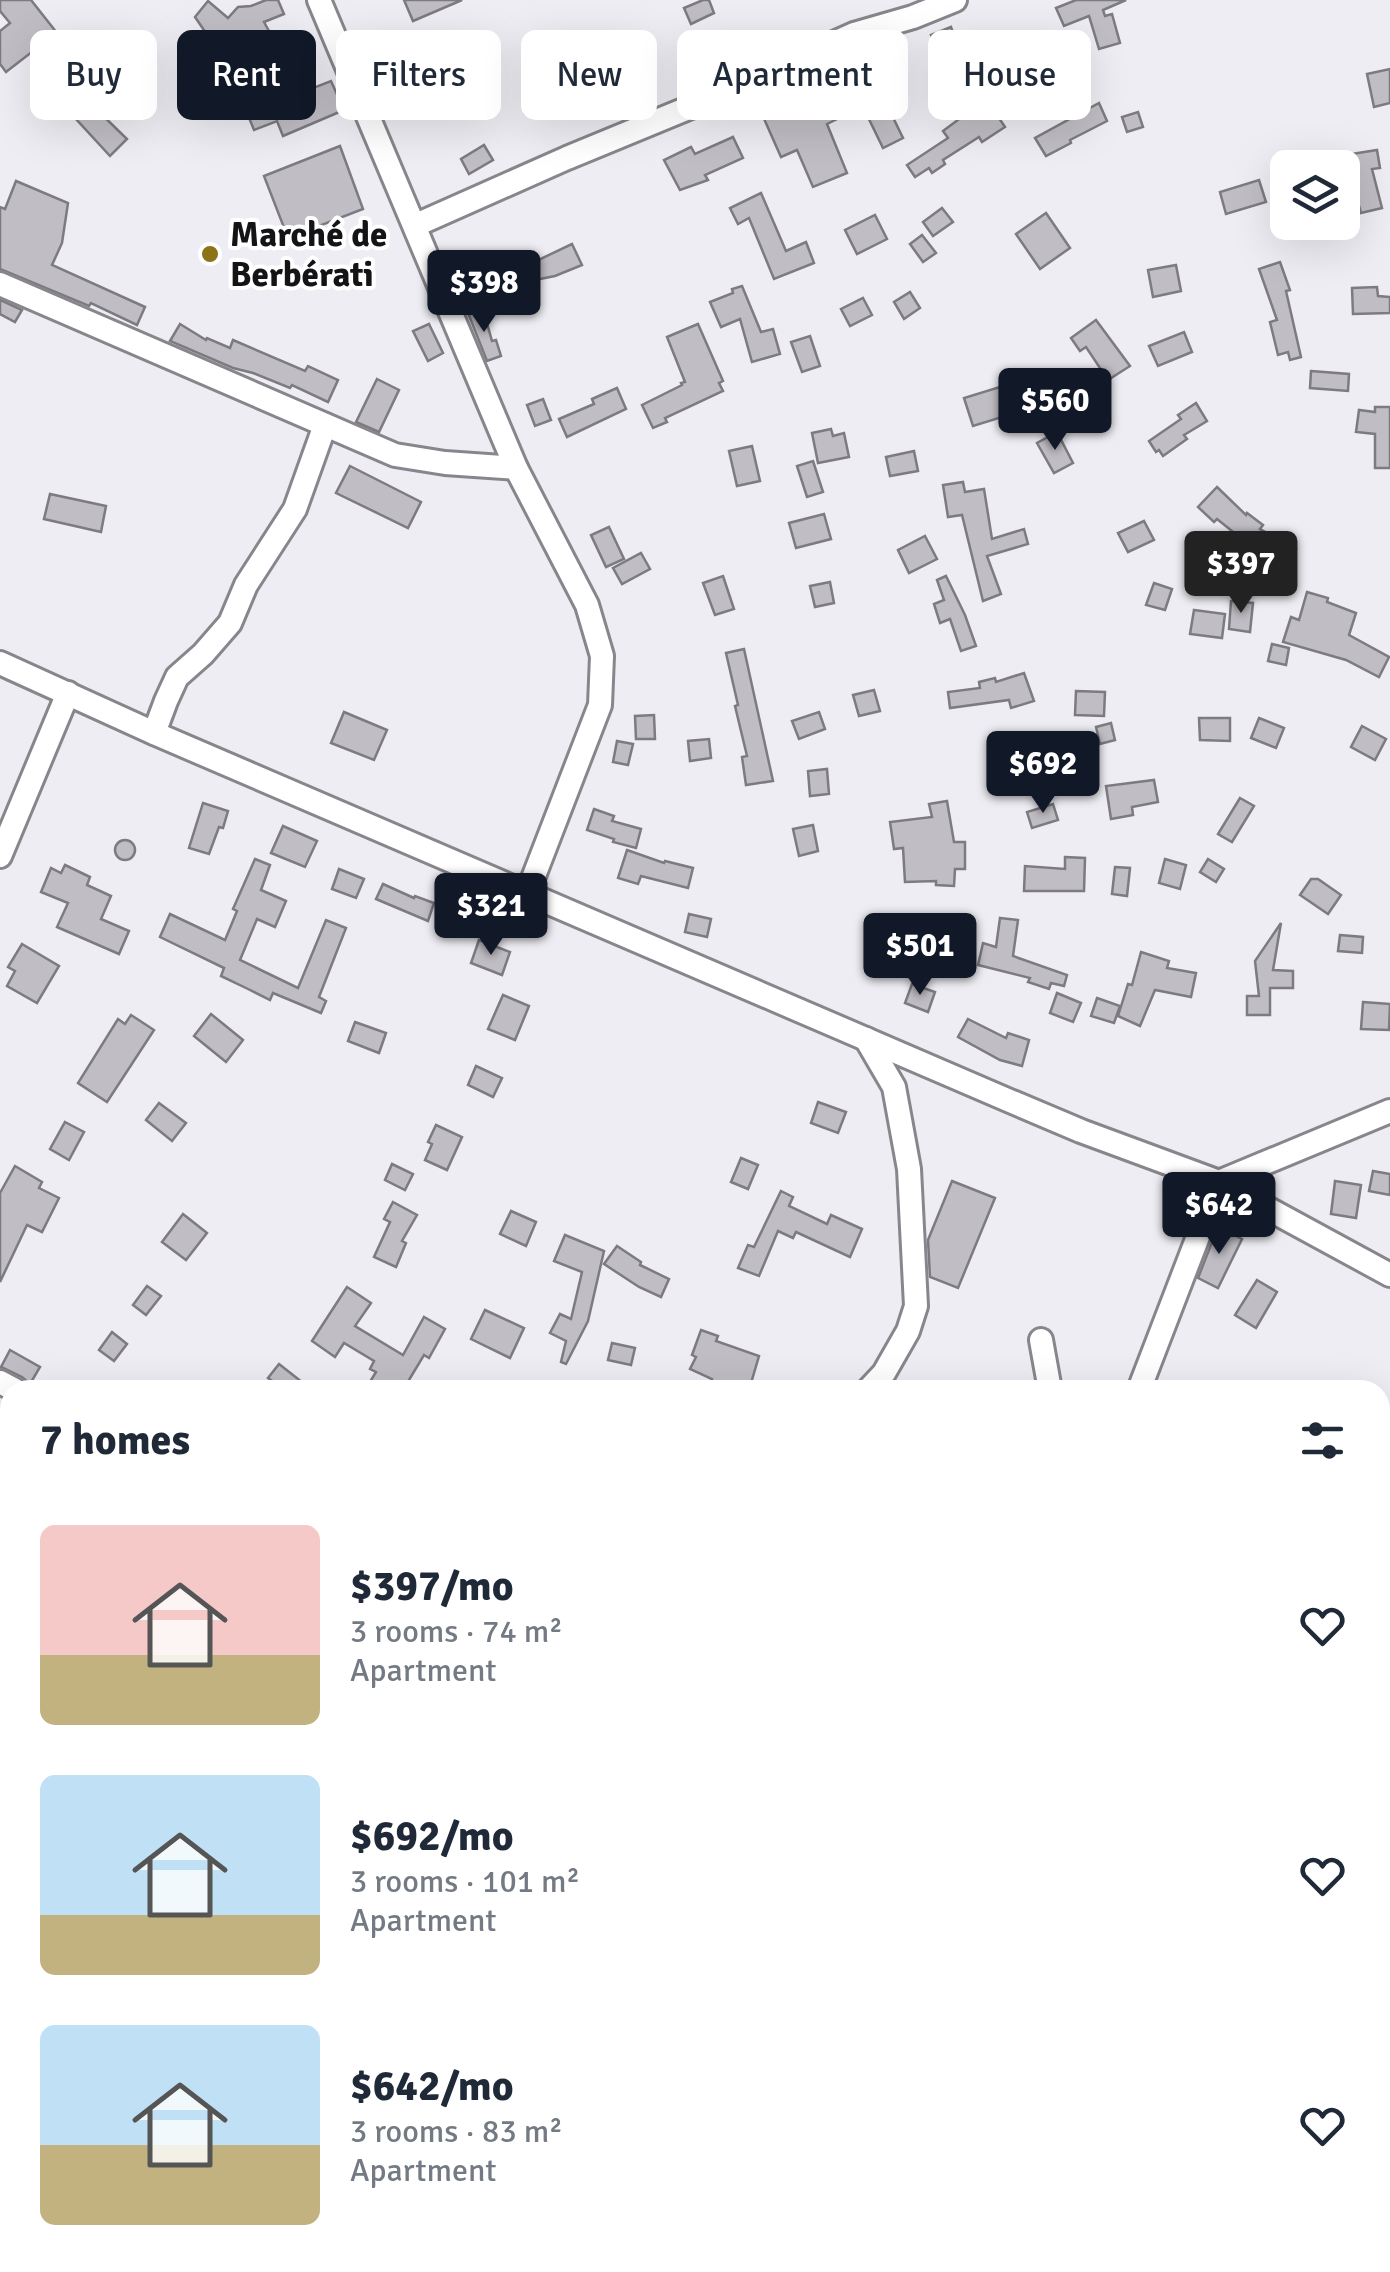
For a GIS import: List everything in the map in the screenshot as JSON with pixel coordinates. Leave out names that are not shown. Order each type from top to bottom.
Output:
[{"type":"street","points":[[319,0],[516,468],[586,605],[602,656],[600,705],[526,894]]},
{"type":"street","points":[[416,225],[854,34],[955,0]]},
{"type":"street","points":[[0,284],[395,455],[444,464],[516,468]]},
{"type":"street","points":[[154,733],[177,677],[230,623],[246,585],[295,509],[325,425]]},
{"type":"street","points":[[0,663],[154,733],[1081,1131],[1219,1182],[1390,1276]]},
{"type":"street","points":[[0,856],[68,694]]},
{"type":"street","points":[[866,1039],[894,1087],[909,1169],[916,1306],[908,1332],[877,1380]]},
{"type":"street","points":[[1143,1380],[1219,1182],[1390,1112]]},
{"type":"street","points":[[1041,1340],[1048,1380]]},
{"type":"building","points":[[0,0],[31,0],[55,30],[30,30],[30,53],[6,72],[0,64],[0,31],[10,23],[0,11]]},
{"type":"building","points":[[278,0],[284,14],[264,22],[268,30],[204,30],[195,17],[208,1],[228,18],[238,7]]},
{"type":"building","points":[[404,0],[462,0],[413,21]]},
{"type":"building","points":[[709,0],[714,13],[691,24],[684,8]]},
{"type":"building","points":[[1076,0],[1126,0],[1103,10],[1105,16],[1112,14],[1120,43],[1099,49],[1089,16],[1064,26],[1056,8]]},
{"type":"building","points":[[1390,69],[1390,103],[1374,107],[1367,74]]},
{"type":"building","points":[[331,81],[336,92],[336,113],[283,136],[277,121],[254,130],[250,120],[316,120],[316,87]]},
{"type":"building","points":[[1099,103],[1107,121],[1046,156],[1035,138],[1068,120],[1091,120],[1091,107]]},
{"type":"building","points":[[1138,112],[1143,127],[1127,132],[1122,117]]},
{"type":"building","points":[[77,120],[107,120],[127,139],[110,156]]},
{"type":"building","points":[[765,120],[835,120],[827,124],[847,173],[813,187],[797,150],[781,157]]},
{"type":"building","points":[[869,120],[894,120],[903,138],[883,148]]},
{"type":"building","points":[[958,120],[1000,120],[1005,127],[982,142],[979,137],[943,160],[945,164],[932,173],[929,168],[915,177],[907,165],[948,138],[943,131]]},
{"type":"building","points":[[733,137],[743,158],[705,175],[708,180],[680,190],[664,160],[691,147],[695,154]]},
{"type":"building","points":[[484,145],[493,160],[469,174],[461,159]]},
{"type":"building","points":[[340,146],[363,209],[288,238],[264,176]]},
{"type":"building","points":[[1377,150],[1380,168],[1372,169],[1382,208],[1361,213],[1360,209],[1360,153]]},
{"type":"building","points":[[1259,180],[1266,202],[1226,214],[1220,192]]},
{"type":"building","points":[[16,181],[68,203],[62,243],[52,265],[145,307],[137,325],[0,269],[0,207],[5,209]]},
{"type":"building","points":[[761,193],[786,251],[806,242],[814,263],[774,279],[749,218],[738,224],[730,208]]},
{"type":"building","points":[[942,208],[953,222],[933,236],[923,222]]},
{"type":"building","points":[[1046,213],[1070,248],[1040,269],[1016,234]]},
{"type":"building","points":[[875,215],[887,239],[857,254],[845,230]]},
{"type":"building","points":[[922,235],[936,253],[923,262],[910,244]]},
{"type":"building","points":[[572,244],[582,265],[535,280],[532,263]]},
{"type":"building","points":[[1280,262],[1290,290],[1286,291],[1301,357],[1290,360],[1288,352],[1278,355],[1270,322],[1277,320],[1259,269]]},
{"type":"building","points":[[1176,265],[1181,291],[1153,297],[1148,270]]},
{"type":"building","points":[[742,286],[761,332],[773,329],[780,354],[752,362],[740,319],[721,327],[710,302]]},
{"type":"building","points":[[1377,287],[1378,296],[1390,297],[1390,313],[1353,314],[1352,288]]},
{"type":"building","points":[[910,292],[920,308],[904,319],[894,302]]},
{"type":"building","points":[[863,298],[872,315],[850,326],[841,309]]},
{"type":"building","points":[[0,300],[22,310],[15,322],[0,314]]},
{"type":"building","points":[[483,309],[492,341],[496,340],[501,356],[487,361],[468,313]]},
{"type":"building","points":[[1096,320],[1130,366],[1108,380],[1086,347],[1080,351],[1071,338]]},
{"type":"building","points":[[180,324],[206,340],[230,348],[233,340],[305,371],[308,366],[338,380],[328,402],[170,341]]},
{"type":"building","points":[[429,324],[443,353],[428,361],[413,331]]},
{"type":"building","points":[[698,324],[723,381],[719,383],[723,391],[665,418],[667,422],[653,428],[642,405],[685,382],[667,337]]},
{"type":"building","points":[[1184,332],[1192,352],[1158,366],[1149,346]]},
{"type":"building","points":[[810,336],[820,366],[802,372],[791,342]]},
{"type":"building","points":[[1311,371],[1349,374],[1348,391],[1310,388]]},
{"type":"building","points":[[377,379],[399,390],[379,432],[356,422]]},
{"type":"building","points":[[1003,386],[1012,414],[973,426],[964,398]]},
{"type":"building","points":[[617,388],[626,409],[567,437],[559,419],[594,404],[592,399]]},
{"type":"building","points":[[543,399],[551,420],[535,426],[527,405]]},
{"type":"building","points":[[1196,403],[1207,421],[1184,435],[1187,439],[1163,456],[1159,450],[1156,452],[1149,441],[1181,419],[1178,415]]},
{"type":"building","points":[[1375,407],[1390,407],[1390,468],[1375,468],[1375,434],[1356,432],[1359,410],[1375,412]]},
{"type":"building","points":[[831,429],[833,436],[844,433],[849,457],[818,463],[812,433]]},
{"type":"building","points":[[1057,432],[1073,463],[1054,473],[1037,443]]},
{"type":"building","points":[[752,446],[760,481],[737,486],[729,451]]},
{"type":"building","points":[[914,451],[918,471],[890,476],[886,457]]},
{"type":"building","points":[[813,461],[823,492],[807,497],[797,466]]},
{"type":"building","points":[[350,466],[421,502],[408,528],[336,493]]},
{"type":"building","points":[[963,482],[965,492],[984,489],[992,539],[1024,529],[1028,544],[987,556],[1001,594],[983,601],[962,515],[948,517],[943,485]]},
{"type":"building","points":[[1217,487],[1246,515],[1263,525],[1260,529],[1296,549],[1288,563],[1250,541],[1248,544],[1198,507]]},
{"type":"building","points":[[50,494],[106,506],[101,532],[44,519]]},
{"type":"building","points":[[824,514],[831,539],[796,548],[789,523]]},
{"type":"building","points":[[1144,521],[1154,540],[1128,552],[1118,533]]},
{"type":"building","points":[[609,527],[624,559],[606,567],[591,535]]},
{"type":"building","points":[[925,536],[937,559],[909,573],[898,550]]},
{"type":"building","points":[[641,553],[650,569],[622,584],[613,568]]},
{"type":"building","points":[[723,576],[734,609],[715,615],[703,583]]},
{"type":"building","points":[[946,576],[976,646],[961,651],[950,619],[940,623],[934,604],[944,600],[937,580]]},
{"type":"building","points":[[830,582],[834,603],[815,607],[810,586]]},
{"type":"building","points":[[1154,583],[1172,589],[1165,610],[1146,605]]},
{"type":"building","points":[[1307,592],[1356,613],[1349,635],[1389,657],[1379,677],[1346,660],[1283,642],[1291,617],[1299,620]]},
{"type":"building","points":[[1231,601],[1253,603],[1250,632],[1229,629]]},
{"type":"building","points":[[1194,610],[1225,614],[1222,638],[1190,634]]},
{"type":"building","points":[[1272,644],[1289,648],[1286,665],[1268,661]]},
{"type":"building","points":[[744,649],[773,781],[746,785],[742,757],[747,756],[726,653]]},
{"type":"building","points":[[1024,673],[1034,701],[1011,708],[1009,700],[950,708],[948,692],[980,688],[979,682],[995,678],[996,682]]},
{"type":"building","points":[[874,690],[880,711],[859,716],[853,695]]},
{"type":"building","points":[[1076,691],[1105,692],[1104,716],[1075,715]]},
{"type":"building","points":[[344,712],[387,730],[374,760],[331,743]]},
{"type":"building","points":[[819,712],[825,729],[799,739],[792,721]]},
{"type":"building","points":[[654,715],[655,739],[636,739],[635,716]]},
{"type":"building","points":[[1199,718],[1230,718],[1230,741],[1200,740]]},
{"type":"building","points":[[1259,718],[1284,728],[1276,748],[1251,738]]},
{"type":"building","points":[[1111,723],[1115,740],[1100,744],[1096,727]]},
{"type":"building","points":[[1362,726],[1386,739],[1375,760],[1351,747]]},
{"type":"building","points":[[709,739],[711,758],[690,761],[688,741]]},
{"type":"building","points":[[617,741],[633,744],[628,765],[613,762]]},
{"type":"building","points":[[827,769],[829,794],[810,796],[808,771]]},
{"type":"building","points":[[1154,780],[1158,802],[1132,807],[1133,815],[1111,819],[1106,786]]},
{"type":"building","points":[[1240,798],[1254,806],[1232,842],[1218,834]]},
{"type":"building","points":[[947,801],[954,842],[965,842],[965,869],[955,869],[954,886],[936,885],[936,881],[905,882],[903,848],[894,849],[890,822],[932,817],[929,804]]},
{"type":"building","points":[[203,803],[228,811],[209,854],[189,848]]},
{"type":"building","points":[[1053,804],[1058,820],[1032,828],[1027,812]]},
{"type":"building","points":[[594,809],[614,816],[612,821],[641,829],[636,848],[587,830]]},
{"type":"building","points":[[813,825],[818,851],[799,856],[793,829]]},
{"type":"building","points":[[283,826],[317,841],[305,867],[271,853]]},
{"type":"building","points":[[125,840],[135,850],[125,860],[115,850]]},
{"type":"building","points":[[627,850],[693,868],[688,888],[641,876],[638,884],[618,878]]},
{"type":"building","points":[[1065,857],[1085,858],[1084,891],[1024,891],[1025,866],[1065,869]]},
{"type":"building","points":[[255,859],[270,865],[261,890],[286,901],[275,927],[257,919],[240,960],[298,988],[326,920],[346,928],[319,997],[326,1001],[321,1013],[273,993],[270,1000],[221,976],[224,968],[160,937],[170,914],[225,940],[237,911],[233,909]]},
{"type":"building","points":[[1165,859],[1186,865],[1180,889],[1159,883]]},
{"type":"building","points":[[1208,859],[1224,869],[1216,882],[1200,872]]},
{"type":"building","points":[[65,865],[90,877],[87,885],[111,896],[101,919],[129,931],[119,954],[57,927],[68,903],[41,892],[51,868],[61,873]]},
{"type":"building","points":[[1115,867],[1130,868],[1127,896],[1112,894]]},
{"type":"building","points":[[339,869],[364,879],[356,898],[332,889]]},
{"type":"building","points":[[1311,879],[1318,879],[1341,895],[1328,914],[1300,895]]},
{"type":"building","points":[[383,884],[434,903],[428,921],[376,899]]},
{"type":"building","points":[[689,914],[711,919],[707,937],[685,932]]},
{"type":"building","points":[[1000,918],[1018,920],[1013,956],[1067,975],[1064,986],[1051,983],[1049,989],[1028,982],[1030,978],[978,965],[983,943],[996,947]]},
{"type":"building","points":[[1281,923],[1273,970],[1293,971],[1293,988],[1270,988],[1270,1015],[1247,1015],[1247,996],[1259,996],[1255,961]]},
{"type":"building","points":[[1340,935],[1363,937],[1362,953],[1338,951]]},
{"type":"building","points":[[479,940],[510,952],[502,975],[471,963]]},
{"type":"building","points":[[22,944],[59,966],[37,1003],[7,986],[15,971],[8,967]]},
{"type":"building","points":[[908,952],[926,958],[919,980],[901,975]]},
{"type":"building","points":[[1141,952],[1169,961],[1167,968],[1196,973],[1191,997],[1155,990],[1140,1026],[1118,1016]]},
{"type":"building","points":[[912,984],[935,992],[928,1012],[905,1003]]},
{"type":"building","points":[[1057,993],[1081,1003],[1073,1022],[1050,1013]]},
{"type":"building","points":[[503,995],[529,1006],[515,1040],[488,1029]]},
{"type":"building","points":[[1097,998],[1120,1006],[1114,1023],[1091,1016]]},
{"type":"building","points":[[1363,1002],[1390,1004],[1389,1030],[1361,1029]]},
{"type":"building","points":[[211,1014],[243,1040],[226,1062],[194,1036]]},
{"type":"building","points":[[131,1015],[154,1030],[107,1102],[78,1083],[118,1019],[125,1024]]},
{"type":"building","points":[[968,1019],[1006,1038],[1008,1033],[1029,1040],[1022,1066],[1000,1060],[958,1037]]},
{"type":"building","points":[[355,1022],[386,1033],[379,1053],[348,1041]]},
{"type":"building","points":[[476,1066],[502,1078],[493,1097],[468,1085]]},
{"type":"building","points":[[818,1102],[846,1112],[838,1133],[811,1123]]},
{"type":"building","points":[[159,1103],[186,1123],[172,1141],[146,1120]]},
{"type":"building","points":[[65,1122],[84,1132],[69,1160],[50,1149]]},
{"type":"building","points":[[436,1125],[462,1137],[447,1170],[425,1160]]},
{"type":"building","points":[[741,1158],[758,1165],[748,1189],[731,1182]]},
{"type":"building","points":[[392,1164],[413,1174],[405,1190],[385,1180]]},
{"type":"building","points":[[15,1166],[42,1182],[39,1188],[59,1198],[42,1232],[27,1225],[0,1282],[0,1193]]},
{"type":"building","points":[[1373,1171],[1390,1174],[1390,1195],[1369,1191]]},
{"type":"building","points":[[952,1181],[995,1198],[958,1288],[930,1277],[928,1240]]},
{"type":"building","points":[[1335,1181],[1361,1185],[1356,1218],[1331,1214]]},
{"type":"building","points":[[781,1191],[793,1197],[789,1206],[827,1224],[831,1215],[862,1229],[850,1257],[796,1232],[793,1238],[778,1231],[759,1276],[738,1268],[748,1245],[754,1247]]},
{"type":"building","points":[[393,1202],[417,1215],[402,1241],[406,1243],[396,1267],[374,1257],[390,1222],[384,1219]]},
{"type":"building","points":[[511,1211],[536,1222],[526,1246],[500,1234]]},
{"type":"building","points":[[183,1214],[207,1233],[186,1260],[162,1242]]},
{"type":"building","points":[[1218,1227],[1242,1239],[1218,1288],[1198,1278]]},
{"type":"building","points":[[565,1235],[604,1251],[588,1321],[566,1364],[561,1362],[566,1341],[550,1333],[560,1314],[571,1319],[582,1272],[554,1261]]},
{"type":"building","points":[[617,1246],[640,1265],[669,1279],[661,1297],[604,1264]]},
{"type":"building","points":[[1257,1280],[1277,1292],[1256,1328],[1235,1315]]},
{"type":"building","points":[[147,1286],[161,1296],[146,1315],[133,1305]]},
{"type":"building","points":[[347,1287],[371,1303],[355,1326],[403,1355],[424,1317],[445,1329],[429,1358],[424,1355],[409,1380],[371,1380],[376,1372],[370,1369],[374,1361],[344,1343],[335,1357],[312,1341]]},
{"type":"building","points":[[485,1310],[524,1328],[510,1358],[471,1339]]},
{"type":"building","points":[[701,1330],[718,1336],[716,1341],[759,1356],[752,1380],[712,1380],[690,1369],[696,1357],[692,1355]]},
{"type":"building","points":[[112,1332],[127,1344],[114,1361],[99,1350]]},
{"type":"building","points":[[612,1343],[635,1348],[631,1365],[608,1360]]},
{"type":"building","points":[[10,1350],[40,1367],[32,1380],[25,1380],[1,1367]]},
{"type":"building","points":[[279,1364],[299,1380],[271,1380],[268,1378]]},
{"type":"place","name":"Marché de Berbérati","points":[[210,254]]}]
